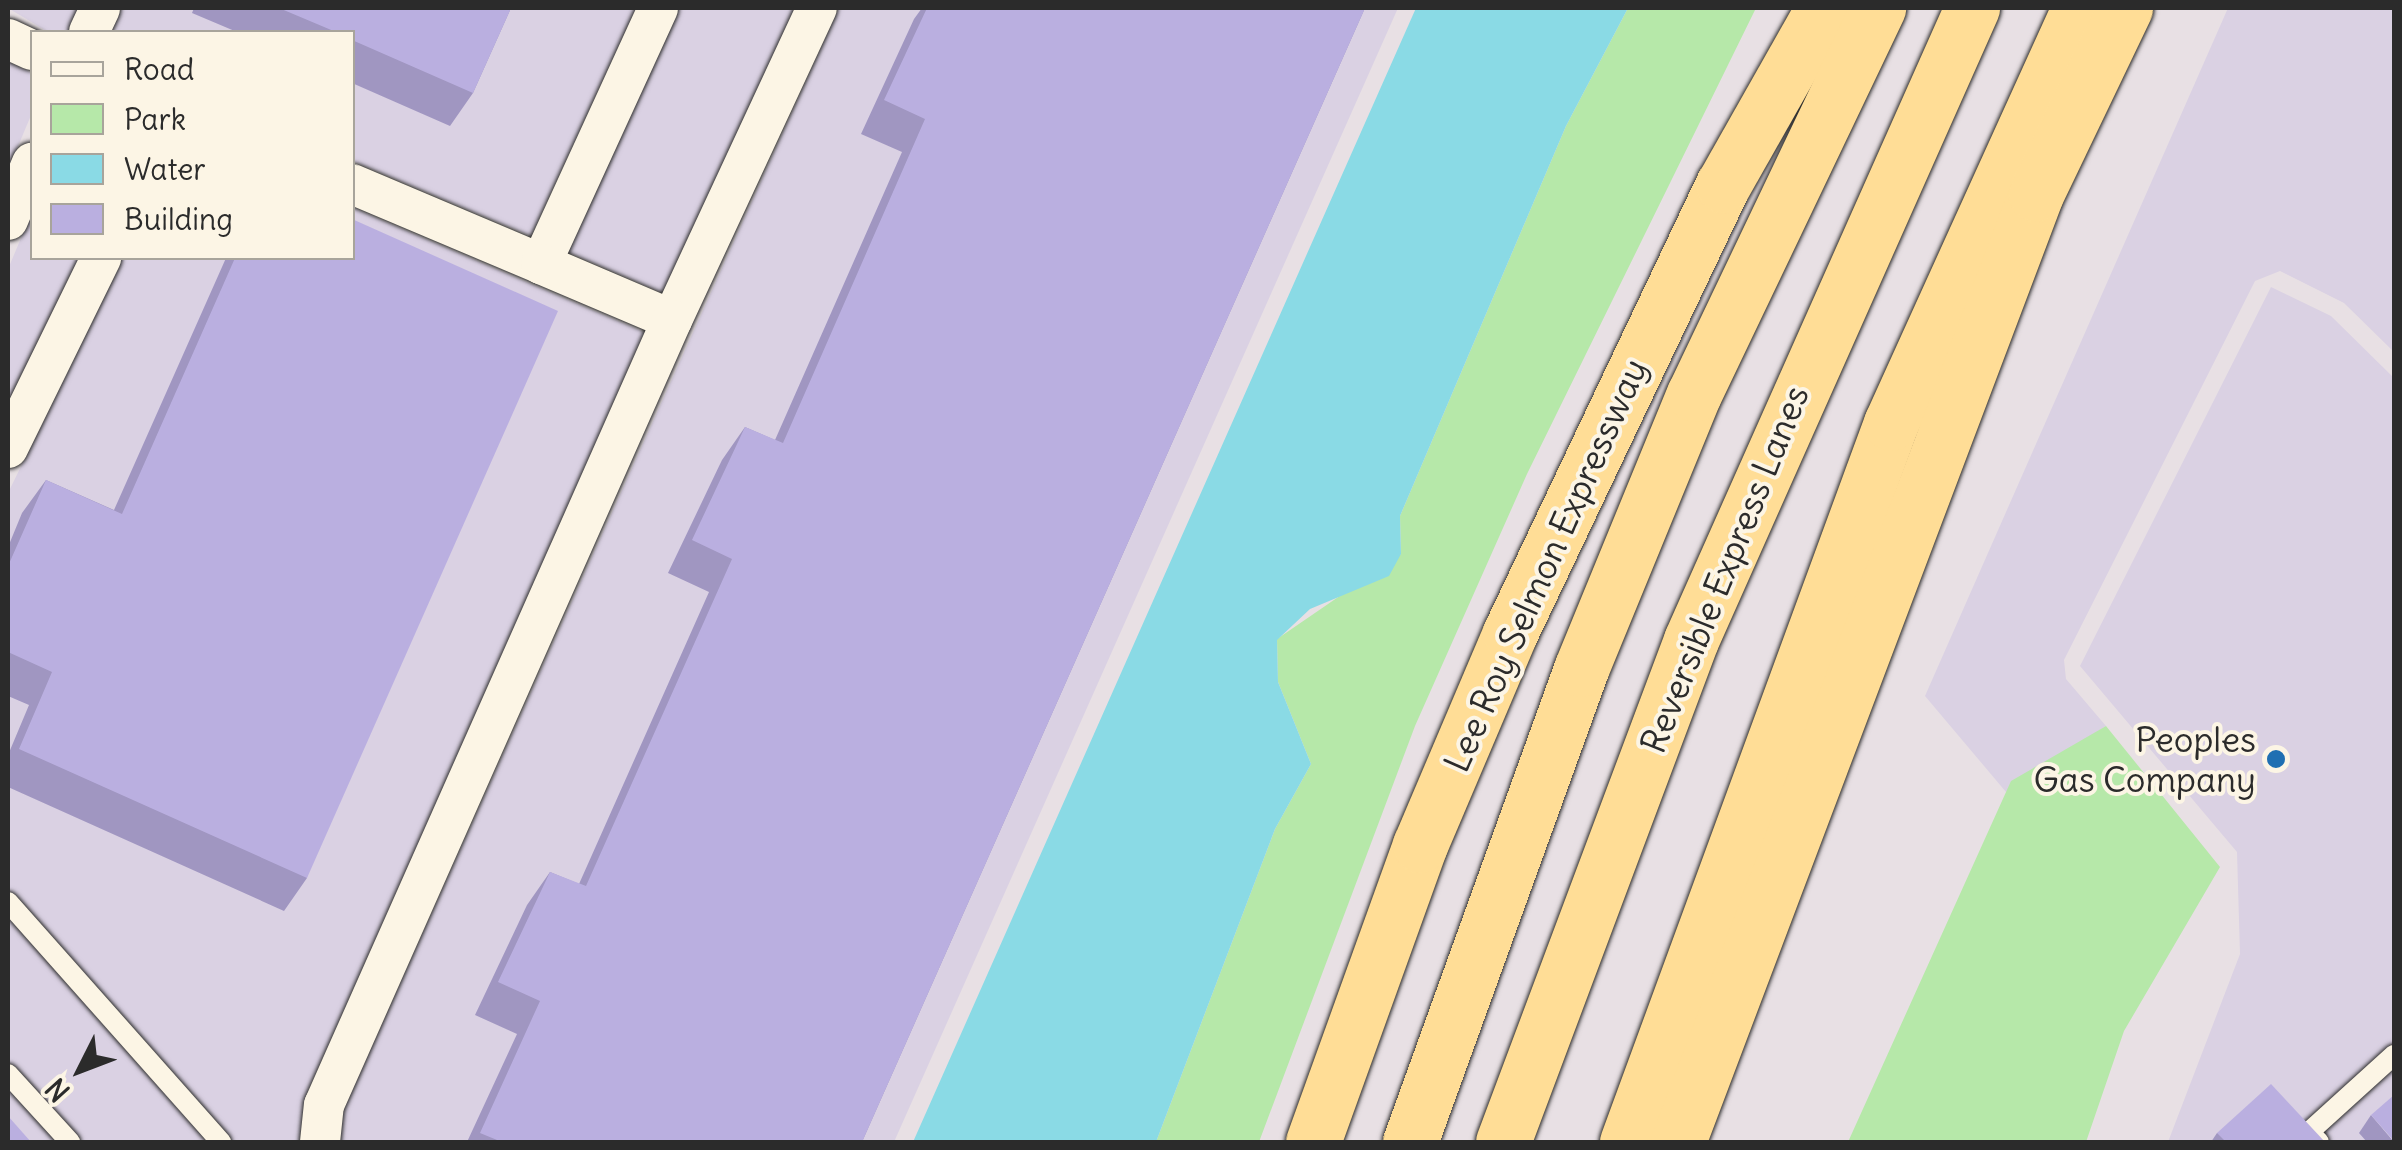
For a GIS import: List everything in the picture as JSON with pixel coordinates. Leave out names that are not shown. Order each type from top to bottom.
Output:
[{"type":"highway","name":"Lee Roy Selmon Expressway","points":[[1312,1142],[1420,845],[1525,598],[1723,185],[1822,8]]},
{"type":"highway","points":[[1410,1142],[1588,651],[1694,394],[1878,8]]},
{"type":"highway","name":"Reversible Express Lanes","points":[[1503,1142],[1691,640],[1972,8]]},
{"type":"highway","points":[[1627,1142],[1892,423],[2079,8]]},
{"type":"highway","points":[[1678,1142],[2036,194],[2126,8]]},
{"type":"street","points":[[540,264],[658,8]]},
{"type":"street","points":[[320,1142],[324,1104],[672,320],[818,8]]},
{"type":"street","points":[[8,220],[30,168]]},
{"type":"street","points":[[355,185],[672,320]]},
{"type":"street","points":[[8,448],[100,260]]},
{"type":"lane","points":[[8,902],[220,1142]]},
{"type":"lane","points":[[2318,1142],[2309,1132],[2394,1055]]},
{"type":"lane","points":[[8,1074],[70,1142]]},
{"type":"shaded area","points":[[8,8],[78,8],[69,30],[45,30]]},
{"type":"shaded area","points":[[122,8],[636,8],[531,236],[355,162],[355,30],[112,30]]},
{"type":"shaded area","points":[[679,8],[796,8],[663,293],[568,252]]},
{"type":"shaded area","points":[[839,8],[1398,8],[894,1142],[340,1142],[344,1108]]},
{"type":"shaded area","points":[[2228,8],[2394,8],[2394,352],[2344,303],[2280,271],[2255,281],[2064,660],[2066,679],[2106,726],[2006,792],[1925,696]]},
{"type":"shaded area","points":[[8,62],[30,72],[30,118],[8,170]]},
{"type":"shaded area","points":[[355,209],[646,333],[305,1098],[299,1142],[8,1142],[8,493],[122,260],[355,260]]},
{"type":"shaded area","points":[[30,217],[30,260],[78,260],[8,403],[8,269]]},
{"type":"shaded area","name":"Peoples Gas Company","points":[[2271,287],[2331,316],[2394,378],[2394,1142],[2168,1142],[2240,954],[2237,852],[2080,666]]},
{"type":"green space","points":[[1628,8],[1756,8],[1527,474],[1415,726],[1259,1142],[1156,1142],[1275,829],[1311,764],[1278,682],[1277,639],[1401,554],[1400,516],[1566,126]]},
{"type":"green space","points":[[2106,726],[2220,867],[2124,1031],[2086,1142],[1848,1142],[2011,781]]},
{"type":"water","points":[[1416,8],[1628,8],[1566,126],[1400,516],[1401,554],[1389,576],[1310,609],[1277,640],[1278,682],[1311,764],[1275,829],[1156,1142],[913,1142]]},
{"type":"building","points":[[279,8],[511,8],[473,93],[355,41],[355,30],[331,30]]},
{"type":"building","points":[[927,8],[1365,8],[862,1142],[502,1142],[480,1133],[540,1001],[498,982],[550,872],[586,886],[732,559],[692,540],[745,427],[783,443],[925,119],[884,100]]},
{"type":"building","points":[[355,220],[558,311],[307,878],[19,749],[52,672],[8,652],[8,566],[46,480],[122,514],[234,260],[355,260]]},
{"type":"building","points":[[2271,1084],[2325,1142],[2226,1142],[2217,1133]]},
{"type":"building","points":[[2394,1095],[2394,1141],[2371,1115]]},
{"type":"building","points":[[8,1116],[31,1142],[8,1142]]},
{"type":"place","name":"Peoples Gas Company","points":[[2276,759]]}]
